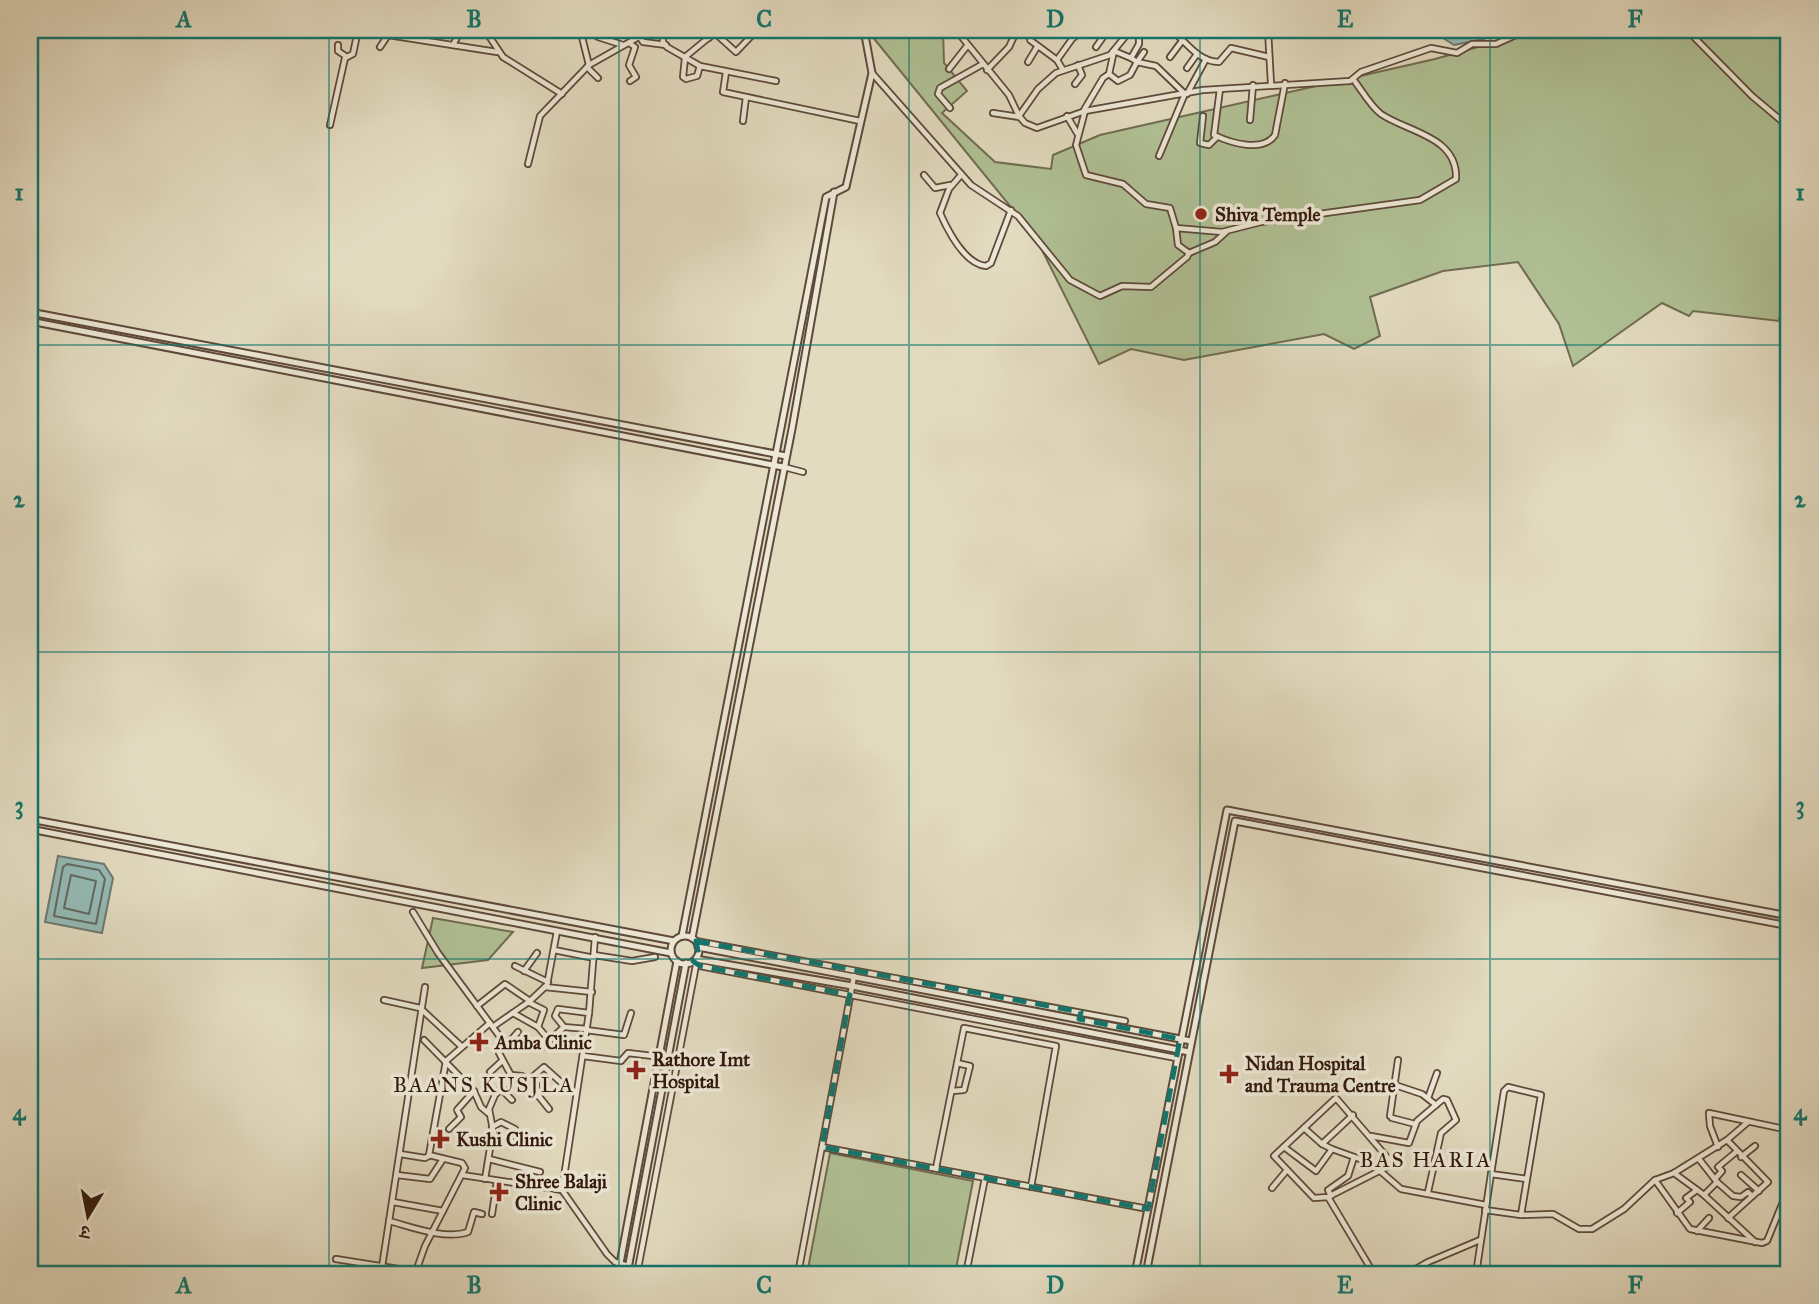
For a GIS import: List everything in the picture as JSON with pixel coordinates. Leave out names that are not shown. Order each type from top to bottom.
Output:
[{"type":"street","points":[[330,125],[347,57],[353,54],[358,30]]},
{"type":"street","points":[[372,30],[497,52],[562,94]]},
{"type":"street","points":[[453,45],[461,30]]},
{"type":"street","points":[[485,30],[497,52]]},
{"type":"street","points":[[528,164],[540,116],[588,66],[652,30]]},
{"type":"street","points":[[662,30],[666,45]]},
{"type":"street","points":[[703,30],[709,38]]},
{"type":"street","points":[[700,66],[697,76],[686,79],[683,77],[685,57],[717,31],[736,52],[757,30]]},
{"type":"street","points":[[30,819],[534,916],[674,941],[682,936],[826,197],[846,187],[872,73],[864,30]]},
{"type":"street","points":[[956,30],[1009,95],[1019,117]]},
{"type":"street","points":[[987,70],[1009,47],[1017,30],[1032,32],[1030,40],[1057,60],[1063,70]]},
{"type":"street","points":[[1057,60],[1072,39],[1083,30]]},
{"type":"street","points":[[1096,47],[1108,30],[1101,30]]},
{"type":"street","points":[[1171,30],[1206,59],[1219,62],[1231,48],[1269,57]]},
{"type":"street","points":[[1268,30],[1271,84]]},
{"type":"street","points":[[993,113],[1019,117],[1037,128],[1084,111],[1186,94],[1253,85],[1353,79],[1361,72],[1425,50],[1436,47],[1457,53],[1472,44],[1496,44],[1527,30]]},
{"type":"street","points":[[1687,30],[1752,96],[1789,127]]},
{"type":"street","points":[[1019,117],[1039,87],[1063,70],[1114,51],[1134,31],[1139,44],[1130,58]]},
{"type":"street","points":[[380,47],[388,32]]},
{"type":"street","points":[[639,36],[643,42],[666,45],[700,66],[775,81]]},
{"type":"street","points":[[582,37],[588,66],[598,78]]},
{"type":"street","points":[[598,37],[635,47],[629,65],[636,78],[630,81]]},
{"type":"street","points":[[1170,57],[1182,41]]},
{"type":"street","points":[[338,45],[338,51],[347,57]]},
{"type":"street","points":[[949,69],[967,46]]},
{"type":"street","points":[[1028,62],[1037,47]]},
{"type":"street","points":[[1114,51],[1138,62],[1156,66],[1186,94]]},
{"type":"street","points":[[1114,51],[1109,74],[1102,78],[1084,111],[1078,134],[1076,145],[1086,175],[1123,184],[1146,204],[1170,208],[1178,246],[1189,253]]},
{"type":"street","points":[[1109,74],[1119,81],[1129,75],[1144,52]]},
{"type":"street","points":[[1187,68],[1197,54]]},
{"type":"street","points":[[1159,156],[1186,94],[1206,59]]},
{"type":"street","points":[[950,108],[938,90],[970,68],[983,64]]},
{"type":"street","points":[[1075,83],[1083,75],[1078,65]]},
{"type":"street","points":[[726,72],[722,91],[860,121]]},
{"type":"street","points":[[872,73],[971,185],[1011,210],[1042,242],[1070,280],[1100,296],[1122,286],[1154,285],[1189,253],[1215,242],[1227,232]]},
{"type":"street","points":[[1176,228],[1227,232],[1261,222],[1420,200],[1456,179],[1456,173],[1442,144],[1378,111],[1353,79]]},
{"type":"street","points":[[1220,89],[1213,131],[1217,137],[1241,144],[1263,144],[1273,139],[1285,83]]},
{"type":"street","points":[[1250,120],[1253,85]]},
{"type":"street","points":[[743,121],[746,97]]},
{"type":"street","points":[[1067,116],[1078,134]]},
{"type":"street","points":[[1203,116],[1200,143],[1209,145],[1217,137]]},
{"type":"street","points":[[924,175],[939,189],[954,183]]},
{"type":"street","points":[[961,175],[941,208],[941,216],[954,240],[981,266],[990,263],[1011,210]]},
{"type":"street","points":[[637,1274],[695,942],[829,233],[834,192]]},
{"type":"street","points":[[786,456],[33,312],[32,322],[705,450],[803,472]]},
{"type":"street","points":[[705,450],[707,441]]},
{"type":"street","points":[[1146,1273],[1235,821],[1231,808]]},
{"type":"street","points":[[1231,808],[1789,916]]},
{"type":"street","points":[[1157,1274],[1136,1272],[1224,814],[1231,808]]},
{"type":"street","points":[[1235,821],[1789,926]]},
{"type":"street","points":[[30,829],[557,931],[596,936],[671,953],[677,961],[618,1274]]},
{"type":"street","points":[[413,912],[438,953],[503,1041]]},
{"type":"street","points":[[533,926],[534,916]]},
{"type":"street","points":[[429,1156],[446,1061],[461,1046],[529,1002],[546,984],[557,931]]},
{"type":"street","points":[[596,936],[592,992],[562,1190],[607,1254],[620,1264],[628,1266]]},
{"type":"street","points":[[682,936],[695,942],[853,976],[1191,1041]]},
{"type":"street","points":[[671,953],[674,941]]},
{"type":"street","points":[[695,942],[1126,1018],[1124,1028]]},
{"type":"street","points":[[554,950],[632,961],[655,957]]},
{"type":"street","points":[[523,971],[537,953]]},
{"type":"street","points":[[677,961],[852,986],[1189,1052]]},
{"type":"street","points":[[693,962],[1177,1058]]},
{"type":"street","points":[[628,1274],[693,962]]},
{"type":"street","points":[[515,966],[546,984],[592,992]]},
{"type":"street","points":[[798,1274],[853,976]]},
{"type":"street","points":[[477,1006],[505,984],[544,1010],[538,1027]]},
{"type":"street","points":[[382,1267],[425,987]]},
{"type":"street","points":[[384,1000],[421,1008],[461,1046]]},
{"type":"street","points":[[589,1013],[558,1009],[555,1018],[564,1027],[624,1035],[631,1013]]},
{"type":"street","points":[[1079,1020],[1081,1012]]},
{"type":"street","points":[[513,1013],[538,1027],[549,1040]]},
{"type":"street","points":[[541,1048],[564,1027]]},
{"type":"street","points":[[936,1168],[964,1028],[1056,1045],[1031,1187]]},
{"type":"street","points":[[503,1041],[510,1041],[518,1032]]},
{"type":"street","points":[[424,1040],[474,1091],[488,1113],[492,1127],[485,1179]]},
{"type":"street","points":[[503,1041],[499,1052],[520,1089]]},
{"type":"street","points":[[583,1056],[621,1061],[628,1053],[653,1056]]},
{"type":"street","points":[[490,1072],[502,1060]]},
{"type":"street","points":[[1398,1060],[1391,1117],[1415,1124]]},
{"type":"street","points":[[952,1091],[964,1090],[970,1066],[957,1063]]},
{"type":"street","points":[[530,1079],[544,1067],[564,1084]]},
{"type":"street","points":[[1428,1098],[1437,1073]]},
{"type":"street","points":[[512,1077],[530,1079],[537,1085],[537,1094],[549,1109]]},
{"type":"street","points":[[488,1113],[495,1095],[512,1077]]},
{"type":"street","points":[[1395,1085],[1428,1098],[1436,1105]]},
{"type":"street","points":[[1477,1274],[1504,1091],[1511,1087],[1541,1095],[1521,1215]]},
{"type":"street","points":[[501,1089],[512,1100]]},
{"type":"street","points":[[449,1129],[460,1118],[457,1110],[474,1091]]},
{"type":"street","points":[[1336,1098],[1392,1161],[1391,1167],[1330,1197],[1314,1198],[1274,1156],[1304,1128],[1336,1098]]},
{"type":"street","points":[[1370,1136],[1409,1143],[1415,1124],[1445,1099],[1456,1119],[1441,1133],[1428,1192]]},
{"type":"street","points":[[1718,1147],[1710,1126],[1709,1113],[1789,1130]]},
{"type":"street","points":[[1322,1144],[1353,1115]]},
{"type":"street","points":[[492,1127],[501,1122],[515,1129],[510,1139]]},
{"type":"street","points":[[1304,1128],[1322,1144],[1371,1163],[1397,1188],[1428,1192],[1521,1215],[1553,1214],[1579,1229],[1592,1229],[1623,1209],[1655,1180],[1699,1159],[1748,1122]]},
{"type":"street","points":[[1727,1140],[1741,1157],[1768,1181],[1728,1218]]},
{"type":"street","points":[[1741,1157],[1755,1146]]},
{"type":"street","points":[[822,1147],[1148,1209]]},
{"type":"street","points":[[1284,1147],[1317,1171],[1332,1149]]},
{"type":"street","points":[[1704,1195],[1722,1171],[1718,1167],[1737,1152]]},
{"type":"street","points":[[400,1154],[425,1158],[429,1156],[464,1165],[462,1175],[432,1231],[415,1273]]},
{"type":"street","points":[[1354,1157],[1348,1176],[1328,1190],[1374,1274]]},
{"type":"street","points":[[397,1175],[430,1179],[443,1159]]},
{"type":"street","points":[[489,1159],[540,1172]]},
{"type":"street","points":[[1699,1159],[1716,1181],[1733,1196],[1741,1197],[1748,1192],[1752,1196]]},
{"type":"street","points":[[1272,1188],[1287,1170]]},
{"type":"street","points":[[1674,1173],[1697,1189],[1756,1242]]},
{"type":"street","points":[[1491,1174],[1527,1180]]},
{"type":"street","points":[[462,1175],[562,1190]]},
{"type":"street","points":[[1741,1175],[1759,1191]]},
{"type":"street","points":[[966,1274],[985,1178]]},
{"type":"street","points":[[1655,1180],[1690,1229],[1756,1242],[1767,1241],[1789,1187]]},
{"type":"street","points":[[492,1214],[497,1181]]},
{"type":"street","points":[[1677,1213],[1690,1202],[1686,1198],[1697,1189]]},
{"type":"street","points":[[393,1202],[443,1211]]},
{"type":"street","points":[[389,1221],[432,1231],[463,1234],[468,1232],[474,1213],[482,1214]]},
{"type":"street","points":[[1697,1232],[1710,1218]]},
{"type":"street","points":[[1716,1230],[1722,1237]]},
{"type":"street","points":[[1407,1274],[1481,1239]]},
{"type":"street","points":[[336,1259],[430,1274]]},
{"type":"highlighted area","points":[[696,941],[710,941],[1081,1012],[1079,1019],[1180,1039],[1148,1209],[822,1147],[850,995],[700,966],[693,961],[699,956]]},
{"type":"green space","points":[[867,30],[943,30],[944,63],[967,91],[942,113],[995,162],[1051,169],[1053,155],[1100,135],[1435,59],[1539,30],[1789,30],[1789,265],[1779,321],[1693,311],[1689,316],[1662,303],[1573,366],[1559,324],[1518,262],[1443,271],[1370,297],[1380,336],[1354,349],[1324,334],[1184,360],[1131,349],[1099,364],[1036,238]]},
{"type":"green space","points":[[433,918],[513,932],[488,960],[422,968]]},
{"type":"green space","points":[[830,1153],[973,1181],[955,1274],[807,1274]]},
{"type":"water","points":[[1448,30],[1486,30],[1487,35],[1484,39],[1454,45],[1443,38]]},
{"type":"water","points":[[58,856],[104,864],[113,878],[102,933],[45,922]]},
{"type":"place","name":"Shiva Temple","points":[[1201,214]]},
{"type":"place","name":"Amba Clinic","points":[[479,1042]]},
{"type":"place","name":"Rathore Imt Hospital","points":[[636,1070]]},
{"type":"place","name":"Nidan Hospital and Trauma Centre","points":[[1229,1074]]},
{"type":"place","name":"Kushi Clinic","points":[[440,1139]]},
{"type":"place","name":"Shree Balaji Clinic","points":[[499,1192]]},
{"type":"district","name":"BAANS KUSJLA","points":[[484,1085]]},
{"type":"district","name":"BAS HARIA","points":[[1426,1160]]}]
